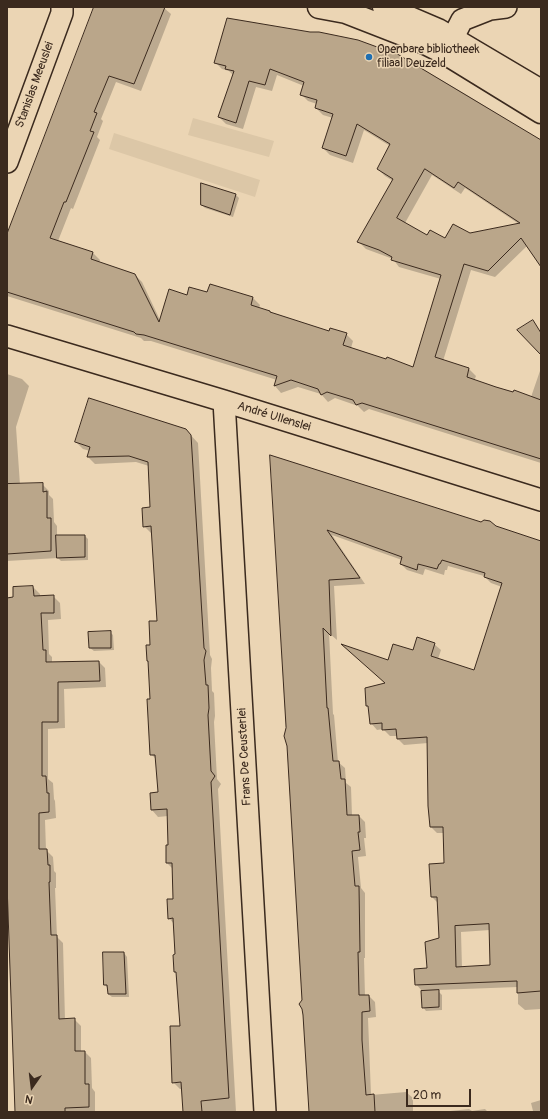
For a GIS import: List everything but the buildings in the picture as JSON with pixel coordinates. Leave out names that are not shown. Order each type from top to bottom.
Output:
[{"type":"street","name":"Stanislas Meeuslei","points":[[7,162],[62,13],[62,7]]},
{"type":"street","points":[[319,7],[346,12],[423,42],[449,46],[541,91]]},
{"type":"street","points":[[384,7],[438,30],[449,46],[541,112]]},
{"type":"street","points":[[449,46],[462,20],[490,9],[506,7]]},
{"type":"street","name":"André Ullenslei","points":[[7,336],[541,500]]},
{"type":"street","name":"Frans De Ceusterlei","points":[[224,402],[265,1112]]},
{"type":"shaded area","points":[[193,118],[274,141],[269,157],[188,135]]},
{"type":"shaded area","points":[[114,133],[260,180],[255,197],[109,149]]},
{"type":"place","name":"Openbare bibliotheek filiaal Deuzeld","points":[[369,57]]}]
